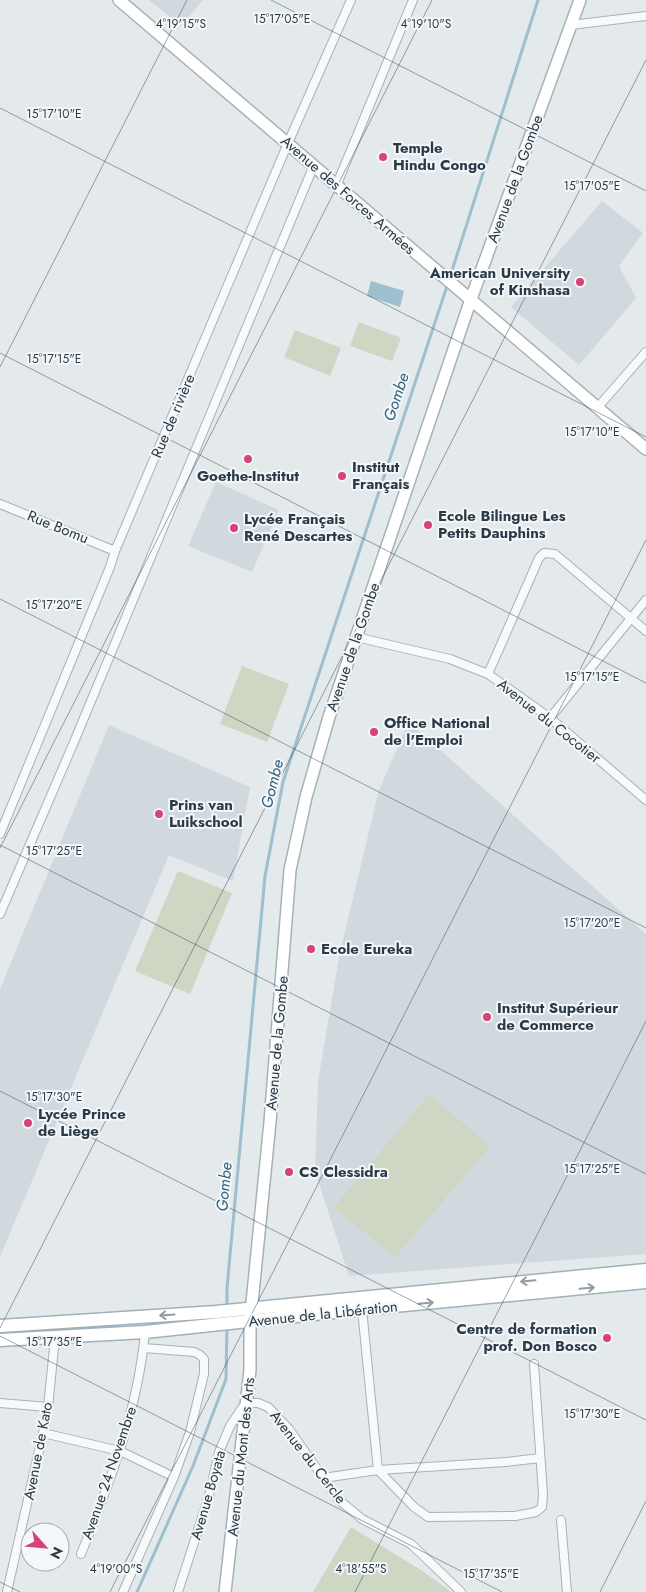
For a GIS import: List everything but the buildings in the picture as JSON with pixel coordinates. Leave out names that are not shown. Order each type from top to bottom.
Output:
[{"type":"main road","name":"Avenue de la Libération","points":[[0,1326],[216,1312],[646,1270]]},
{"type":"main road","name":"Avenue de la Libération","points":[[0,1340],[145,1332],[646,1282]]},
{"type":"street","name":"Avenue des Forces Armées","points":[[119,0],[646,449]]},
{"type":"street","name":"Rue de rivière","points":[[0,834],[115,551],[350,0]]},
{"type":"street","points":[[336,184],[413,0]]},
{"type":"street","name":"Avenue de la Gombe","points":[[244,1322],[263,1205],[276,1064],[290,870],[306,797],[329,717],[471,299],[580,0]]},
{"type":"street","points":[[571,25],[646,16]]},
{"type":"street","points":[[0,914],[74,742],[314,165]]},
{"type":"street","points":[[598,407],[646,352]]},
{"type":"street","name":"Rue Bomu","points":[[0,504],[115,551]]},
{"type":"street","points":[[488,674],[538,558],[544,553],[555,554],[646,631]]},
{"type":"street","points":[[550,718],[646,600]]},
{"type":"street","name":"Avenue du Cocotier","points":[[356,637],[450,659],[488,674],[550,718],[646,800]]},
{"type":"street","points":[[362,1309],[378,1470],[414,1507],[428,1517],[515,1516],[536,1512],[542,1507],[543,1494],[534,1364]]},
{"type":"street","name":"Avenue du Mont des Arts","points":[[225,1592],[250,1370],[244,1322]]},
{"type":"street","name":"Avenue 24 Novembre","points":[[81,1554],[120,1451],[142,1362],[145,1332]]},
{"type":"street","name":"Avenue de Kato","points":[[7,1592],[48,1407],[55,1338]]},
{"type":"street","points":[[123,1592],[174,1477],[190,1432],[204,1374],[204,1359],[200,1354],[144,1348]]},
{"type":"street","points":[[0,1403],[48,1407]]},
{"type":"street","name":"Avenue du Cercle","points":[[247,1403],[263,1404],[275,1413],[289,1429],[338,1499],[362,1519],[411,1544],[462,1592]]},
{"type":"street","name":"Avenue Boyata","points":[[178,1592],[209,1496],[219,1452],[234,1420],[247,1403]]},
{"type":"street","points":[[43,1433],[120,1451],[174,1477]]},
{"type":"street","points":[[323,1478],[378,1470],[540,1458]]},
{"type":"street","points":[[561,1520],[567,1592]]},
{"type":"shaded area","points":[[149,0],[203,0],[181,26]]},
{"type":"shaded area","name":"American University of Kinshasa","points":[[602,201],[643,233],[619,266],[636,298],[579,365],[511,307]]},
{"type":"shaded area","name":"Lycée Français René Descartes","points":[[216,482],[279,510],[252,572],[188,546]]},
{"type":"shaded area","name":"Institut Supérieur de Commerce","points":[[409,722],[646,934],[646,1254],[349,1276],[315,1171],[318,1081],[340,952],[379,790]]},
{"type":"shaded area","name":"Lycée Prince de Liège","points":[[109,725],[250,787],[233,881],[169,855],[0,1257],[0,989]]},
{"type":"green space","points":[[359,322],[401,338],[392,361],[350,346]]},
{"type":"green space","points":[[295,330],[341,348],[330,376],[284,357]]},
{"type":"green space","points":[[242,666],[289,684],[267,742],[220,724]]},
{"type":"green space","points":[[178,871],[232,893],[190,994],[135,971]]},
{"type":"green space","points":[[429,1094],[490,1146],[395,1258],[334,1207]]},
{"type":"green space","points":[[351,1527],[424,1572],[451,1592],[313,1592]]},
{"type":"water","points":[[371,281],[404,291],[400,307],[367,296]]},
{"type":"waterway","name":"Gombe","points":[[450,277],[538,0]]},
{"type":"waterway","name":"Gombe","points":[[227,1307],[227,1288],[265,876],[283,782],[448,283]]},
{"type":"waterway","name":"Gombe","points":[[137,1592],[193,1466],[226,1379],[227,1325]]},
{"type":"place","name":"Temple Hindu Congo","points":[[383,157]]},
{"type":"place","name":"American University of Kinshasa","points":[[580,282]]},
{"type":"place","name":"Goethe-Institut","points":[[248,459]]},
{"type":"place","name":"Institut Français","points":[[342,476]]},
{"type":"place","name":"Ecole Bilingue Les Petits Dauphins","points":[[428,525]]},
{"type":"place","name":"Lycée Français René Descartes","points":[[234,528]]},
{"type":"place","name":"Office National de l'Emploi","points":[[374,732]]},
{"type":"place","name":"Prins van Luikschool","points":[[159,814]]},
{"type":"place","name":"Ecole Eureka","points":[[311,949]]},
{"type":"place","name":"Institut Supérieur de Commerce","points":[[487,1017]]},
{"type":"place","name":"Lycée Prince de Liège","points":[[28,1123]]},
{"type":"place","name":"CS Clessidra","points":[[289,1172]]},
{"type":"place","name":"Centre de formation prof. Don Bosco","points":[[607,1338]]}]
